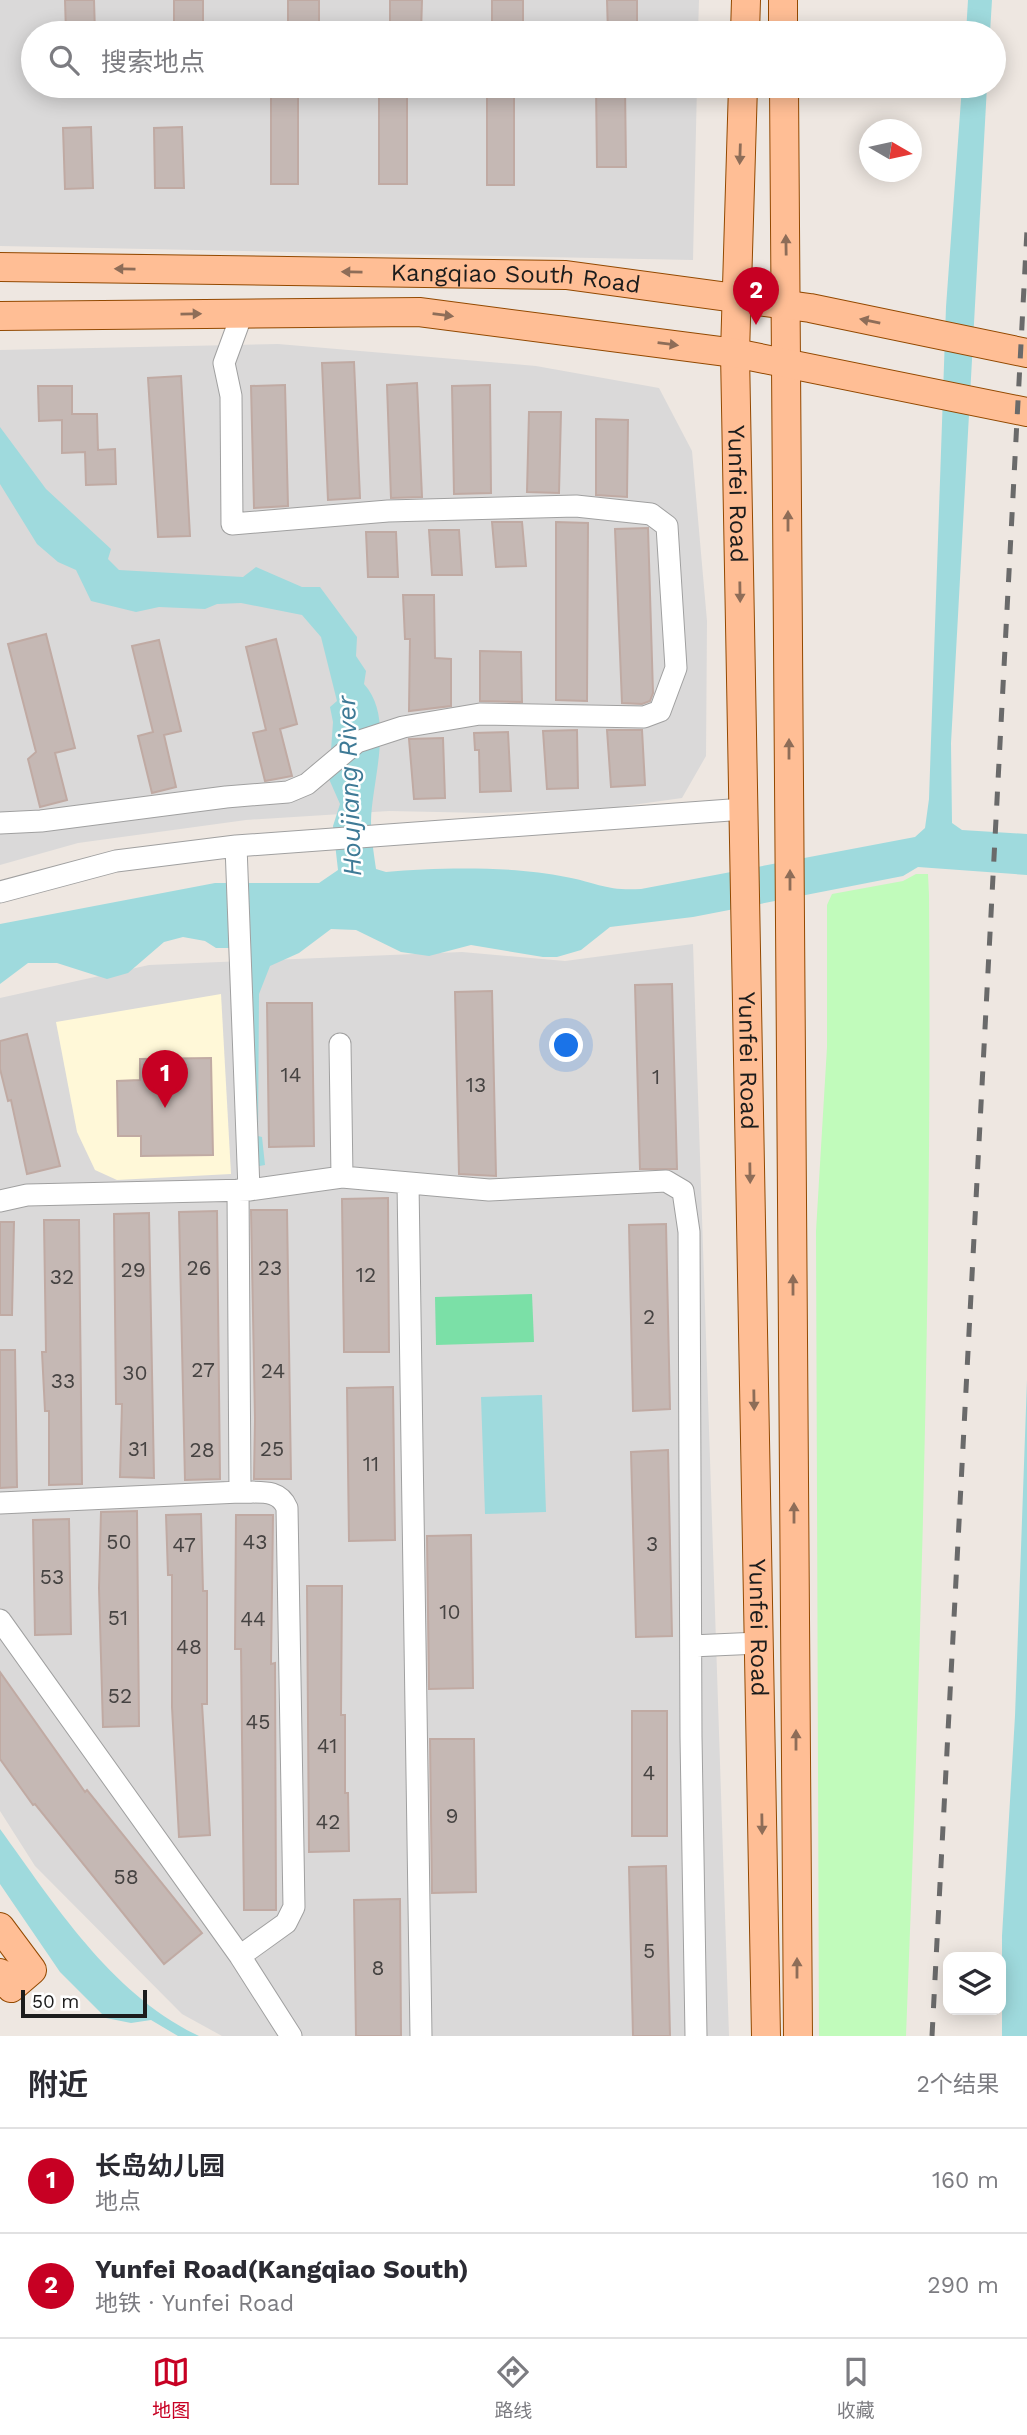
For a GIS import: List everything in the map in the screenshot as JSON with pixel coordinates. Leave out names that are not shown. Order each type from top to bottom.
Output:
[{"type":"main road","points":[[745,21],[746,0]]},
{"type":"main road","points":[[783,0],[783,21]]},
{"type":"main road","name":"Yunfei Road","points":[[743,98],[735,353],[766,2036]]},
{"type":"main road","name":"Yunfei Road","points":[[784,98],[798,2036]]},
{"type":"main road","name":"Kangqiao South Road","points":[[0,267],[566,275],[786,305],[1027,353]]},
{"type":"main road","name":"Kangqiao South Road","points":[[0,316],[419,312],[735,353],[1027,412]]},
{"type":"main road","points":[[0,1927],[32,1970],[11,1988],[0,1973]]},
{"type":"street","points":[[0,823],[41,821],[226,797],[288,792],[307,784],[357,743],[403,727],[481,714],[644,718],[660,711],[676,668],[667,526],[651,514],[576,506],[388,511],[232,524],[231,396],[224,363],[242,314]]},
{"type":"street","points":[[0,892],[116,861],[236,846],[416,833],[744,820]]},
{"type":"street","points":[[236,846],[241,969],[244,1190],[240,1492]]},
{"type":"street","points":[[340,1044],[342,1177]]},
{"type":"street","points":[[0,1202],[27,1195],[244,1190],[342,1177],[489,1190],[666,1181],[683,1191],[689,1232],[696,2036]]},
{"type":"street","points":[[408,1183],[421,2036]]},
{"type":"street","points":[[0,1503],[240,1492],[276,1493],[283,1498],[287,1508],[294,1907],[286,1923],[240,1956]]},
{"type":"street","points":[[0,1620],[240,1956],[290,2036]]},
{"type":"street","points":[[691,1646],[759,1643]]},
{"type":"shaded area","points":[[0,0],[699,0],[698,21],[21,21],[21,98],[697,98],[693,260],[0,246]]},
{"type":"shaded area","points":[[278,344],[536,366],[659,388],[692,451],[707,621],[706,756],[682,798],[604,809],[486,813],[389,811],[246,820],[78,843],[0,865],[0,350]]},
{"type":"shaded area","points":[[693,944],[729,2036],[222,2036],[182,2014],[35,1866],[0,1811],[0,998],[149,965],[462,952],[565,961]]},
{"type":"shaded area","points":[[221,994],[231,1174],[117,1180],[95,1170],[77,1132],[56,1022]]},
{"type":"green space","points":[[916,874],[928,874],[929,895],[929,1180],[921,1608],[906,2036],[819,2036],[816,1231],[827,1047],[827,905],[832,894],[903,881]]},
{"type":"green space","points":[[532,1294],[534,1342],[436,1345],[435,1297]]},
{"type":"water","points":[[968,0],[992,0],[991,21],[967,21]]},
{"type":"water","name":"Houjiang River","points":[[961,98],[986,98],[951,743],[952,823],[962,830],[1027,834],[1027,875],[918,867],[903,876],[693,917],[610,927],[581,950],[557,957],[471,945],[429,956],[401,952],[356,930],[331,929],[299,953],[270,966],[259,994],[258,1136],[262,1137],[265,1165],[254,1167],[244,948],[216,948],[205,941],[183,937],[164,942],[128,973],[107,979],[57,963],[28,963],[0,984],[0,924],[215,883],[319,883],[338,870],[333,826],[340,804],[329,779],[333,722],[330,707],[337,701],[321,637],[302,615],[241,603],[217,604],[205,609],[159,607],[136,612],[91,601],[76,570],[58,562],[37,544],[0,484],[0,427],[46,489],[111,549],[108,559],[119,570],[243,577],[256,567],[302,587],[320,587],[357,637],[356,656],[366,671],[364,684],[373,698],[378,714],[380,750],[371,821],[376,869],[386,872],[453,868],[500,869],[546,873],[610,888],[641,889],[915,837],[925,828],[929,799],[946,307]]},
{"type":"water","points":[[1027,1380],[1027,2036],[1002,2036],[1002,2015],[1006,2015],[1006,1952],[1002,1952],[1002,1936],[1015,1716]]},
{"type":"water","points":[[542,1395],[546,1512],[485,1514],[481,1397]]},
{"type":"water","points":[[0,1829],[64,1917],[112,1973],[168,2018],[199,2036],[178,2036],[151,2020],[131,2023],[106,2018],[60,1972],[0,1884]]},
{"type":"building","points":[[65,0],[94,0],[95,21],[66,21]]},
{"type":"building","points":[[174,0],[203,0],[203,21],[174,21]]},
{"type":"building","points":[[288,0],[319,0],[319,21],[288,21]]},
{"type":"building","points":[[390,0],[422,0],[421,21],[390,21]]},
{"type":"building","points":[[492,0],[523,0],[523,21],[492,21]]},
{"type":"building","points":[[607,0],[637,0],[637,21],[608,21]]},
{"type":"building","points":[[271,98],[298,98],[298,184],[271,184]]},
{"type":"building","points":[[379,98],[407,98],[407,184],[379,184]]},
{"type":"building","points":[[487,98],[514,98],[514,185],[487,185]]},
{"type":"building","points":[[596,98],[625,98],[626,167],[597,167]]},
{"type":"building","points":[[91,127],[93,188],[65,189],[63,128]]},
{"type":"building","points":[[182,127],[184,188],[155,188],[154,128]]},
{"type":"building","points":[[354,362],[360,498],[328,500],[322,363]]},
{"type":"building","points":[[181,376],[190,536],[158,537],[148,378]]},
{"type":"building","points":[[417,383],[422,497],[391,498],[387,385]]},
{"type":"building","points":[[285,385],[288,506],[254,508],[251,386]]},
{"type":"building","points":[[490,385],[491,493],[454,494],[452,386]]},
{"type":"building","points":[[38,386],[72,386],[72,414],[97,414],[98,450],[115,449],[116,484],[86,485],[85,452],[62,453],[62,420],[39,421]]},
{"type":"building","points":[[529,412],[561,412],[559,493],[527,492]]},
{"type":"building","points":[[596,419],[628,420],[627,497],[596,495]]},
{"type":"building","points":[[492,522],[522,522],[526,566],[496,567]]},
{"type":"building","points":[[556,522],[588,523],[587,701],[556,700]]},
{"type":"building","points":[[648,528],[653,693],[650,701],[642,704],[622,703],[615,529]]},
{"type":"building","points":[[429,530],[459,530],[462,575],[432,575]]},
{"type":"building","points":[[366,532],[396,532],[398,577],[368,577]]},
{"type":"building","points":[[403,595],[434,595],[435,658],[451,659],[451,706],[409,711],[410,639],[405,639]]},
{"type":"building","points":[[46,634],[75,748],[55,753],[67,800],[40,807],[28,759],[36,752],[8,644]]},
{"type":"building","points":[[276,639],[297,724],[280,729],[292,776],[265,781],[253,733],[266,730],[246,647]]},
{"type":"building","points":[[159,640],[181,731],[164,735],[176,787],[152,793],[138,736],[153,732],[132,646]]},
{"type":"building","points":[[480,651],[521,652],[522,702],[480,701]]},
{"type":"building","points":[[577,730],[578,788],[547,789],[543,731]]},
{"type":"building","points":[[607,730],[642,730],[645,785],[611,787]]},
{"type":"building","points":[[508,732],[511,791],[480,792],[479,750],[475,750],[474,733]]},
{"type":"building","points":[[443,738],[445,798],[414,799],[409,739]]},
{"type":"building","points":[[672,984],[677,1169],[640,1169],[635,985]]},
{"type":"building","points":[[492,991],[496,1176],[459,1174],[455,992]]},
{"type":"building","points":[[267,1003],[312,1003],[314,1146],[269,1147]]},
{"type":"building","points":[[27,1034],[60,1166],[27,1174],[11,1100],[8,1101],[0,1069],[0,1041]]},
{"type":"building","points":[[211,1058],[213,1155],[141,1156],[141,1136],[118,1136],[117,1081],[140,1080],[140,1059]]},
{"type":"building","points":[[388,1198],[389,1352],[344,1352],[342,1199]]},
{"type":"building","points":[[251,1210],[287,1210],[291,1479],[254,1479]]},
{"type":"building","points":[[217,1211],[220,1479],[185,1480],[179,1212]]},
{"type":"building","points":[[149,1213],[154,1478],[120,1477],[122,1404],[116,1404],[114,1214]]},
{"type":"building","points":[[44,1220],[79,1220],[82,1484],[49,1485],[49,1411],[45,1411],[42,1352],[46,1352]]},
{"type":"building","points":[[0,1222],[14,1222],[12,1315],[0,1315]]},
{"type":"building","points":[[666,1224],[670,1409],[633,1411],[629,1225]]},
{"type":"building","points":[[0,1350],[15,1350],[17,1487],[0,1488]]},
{"type":"building","points":[[393,1387],[395,1540],[349,1541],[347,1388]]},
{"type":"building","points":[[668,1450],[672,1636],[636,1637],[631,1452]]},
{"type":"building","points":[[137,1511],[139,1726],[103,1727],[99,1588],[101,1512]]},
{"type":"building","points":[[201,1514],[203,1591],[207,1591],[207,1704],[202,1704],[210,1835],[179,1837],[172,1707],[172,1575],[168,1575],[166,1515]]},
{"type":"building","points":[[236,1515],[273,1515],[271,1664],[275,1663],[276,1910],[244,1910],[241,1649],[235,1649]]},
{"type":"building","points":[[69,1519],[71,1634],[35,1635],[33,1520]]},
{"type":"building","points":[[471,1535],[473,1688],[429,1689],[427,1536]]},
{"type":"building","points":[[307,1586],[342,1586],[341,1715],[345,1715],[345,1793],[348,1793],[349,1851],[309,1852]]},
{"type":"building","points":[[0,1672],[85,1792],[87,1790],[202,1933],[164,1964],[35,1804],[33,1805],[0,1759]]},
{"type":"building","points":[[632,1711],[667,1711],[667,1836],[632,1836]]},
{"type":"building","points":[[430,1739],[474,1739],[476,1892],[432,1893]]},
{"type":"building","points":[[666,1866],[670,2036],[633,2036],[629,1867]]},
{"type":"building","points":[[400,1899],[401,2036],[356,2036],[354,1900]]},
{"type":"railway","points":[[932,2036],[1027,230]]},
{"type":"place","name":"Yunfei Road(Kangqiao South)","points":[[756,325]]},
{"type":"place","name":"长岛幼儿园","points":[[165,1108]]}]
